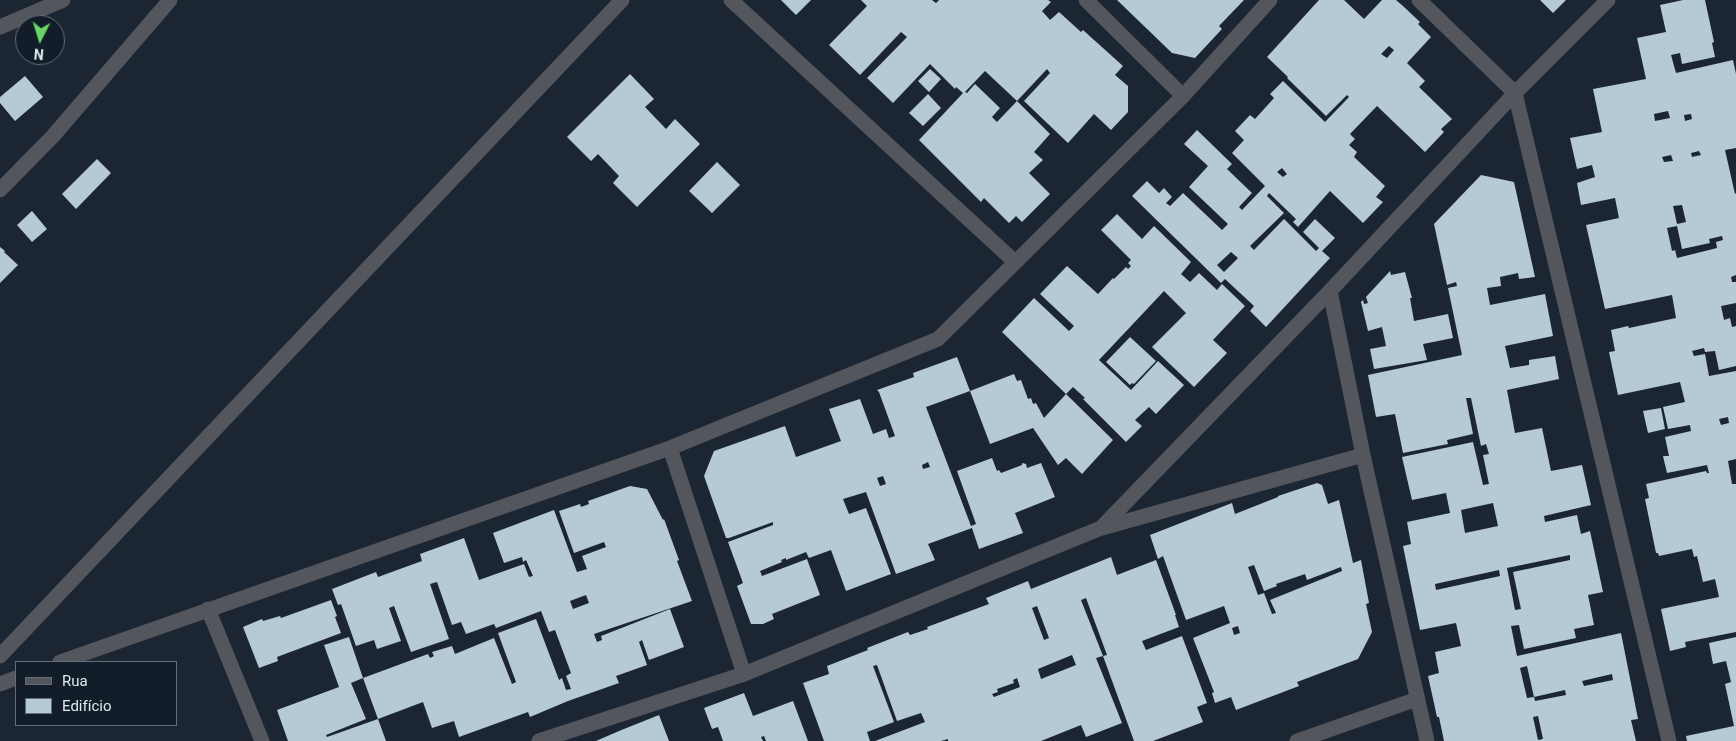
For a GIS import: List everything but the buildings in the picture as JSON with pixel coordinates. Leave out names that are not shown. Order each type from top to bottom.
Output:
[{"type":"street","points":[[0,26],[63,0]]},
{"type":"street","points":[[0,190],[53,136],[170,0]]},
{"type":"street","points":[[0,656],[622,0]]},
{"type":"street","points":[[731,0],[1015,262]]},
{"type":"street","points":[[1086,0],[1183,96]]},
{"type":"street","points":[[63,661],[670,448],[938,339],[1183,96],[1270,0]]},
{"type":"street","points":[[1419,0],[1514,93],[1669,741]]},
{"type":"street","points":[[1101,528],[1330,290],[1514,93],[1608,0]]},
{"type":"street","points":[[1330,290],[1363,455],[1426,741]]},
{"type":"street","points":[[670,448],[744,674]]},
{"type":"street","points":[[539,741],[744,674],[1101,528],[1363,455]]},
{"type":"street","points":[[208,610],[262,741]]},
{"type":"street","points":[[0,684],[15,678]]},
{"type":"street","points":[[1298,741],[1417,699]]}]
